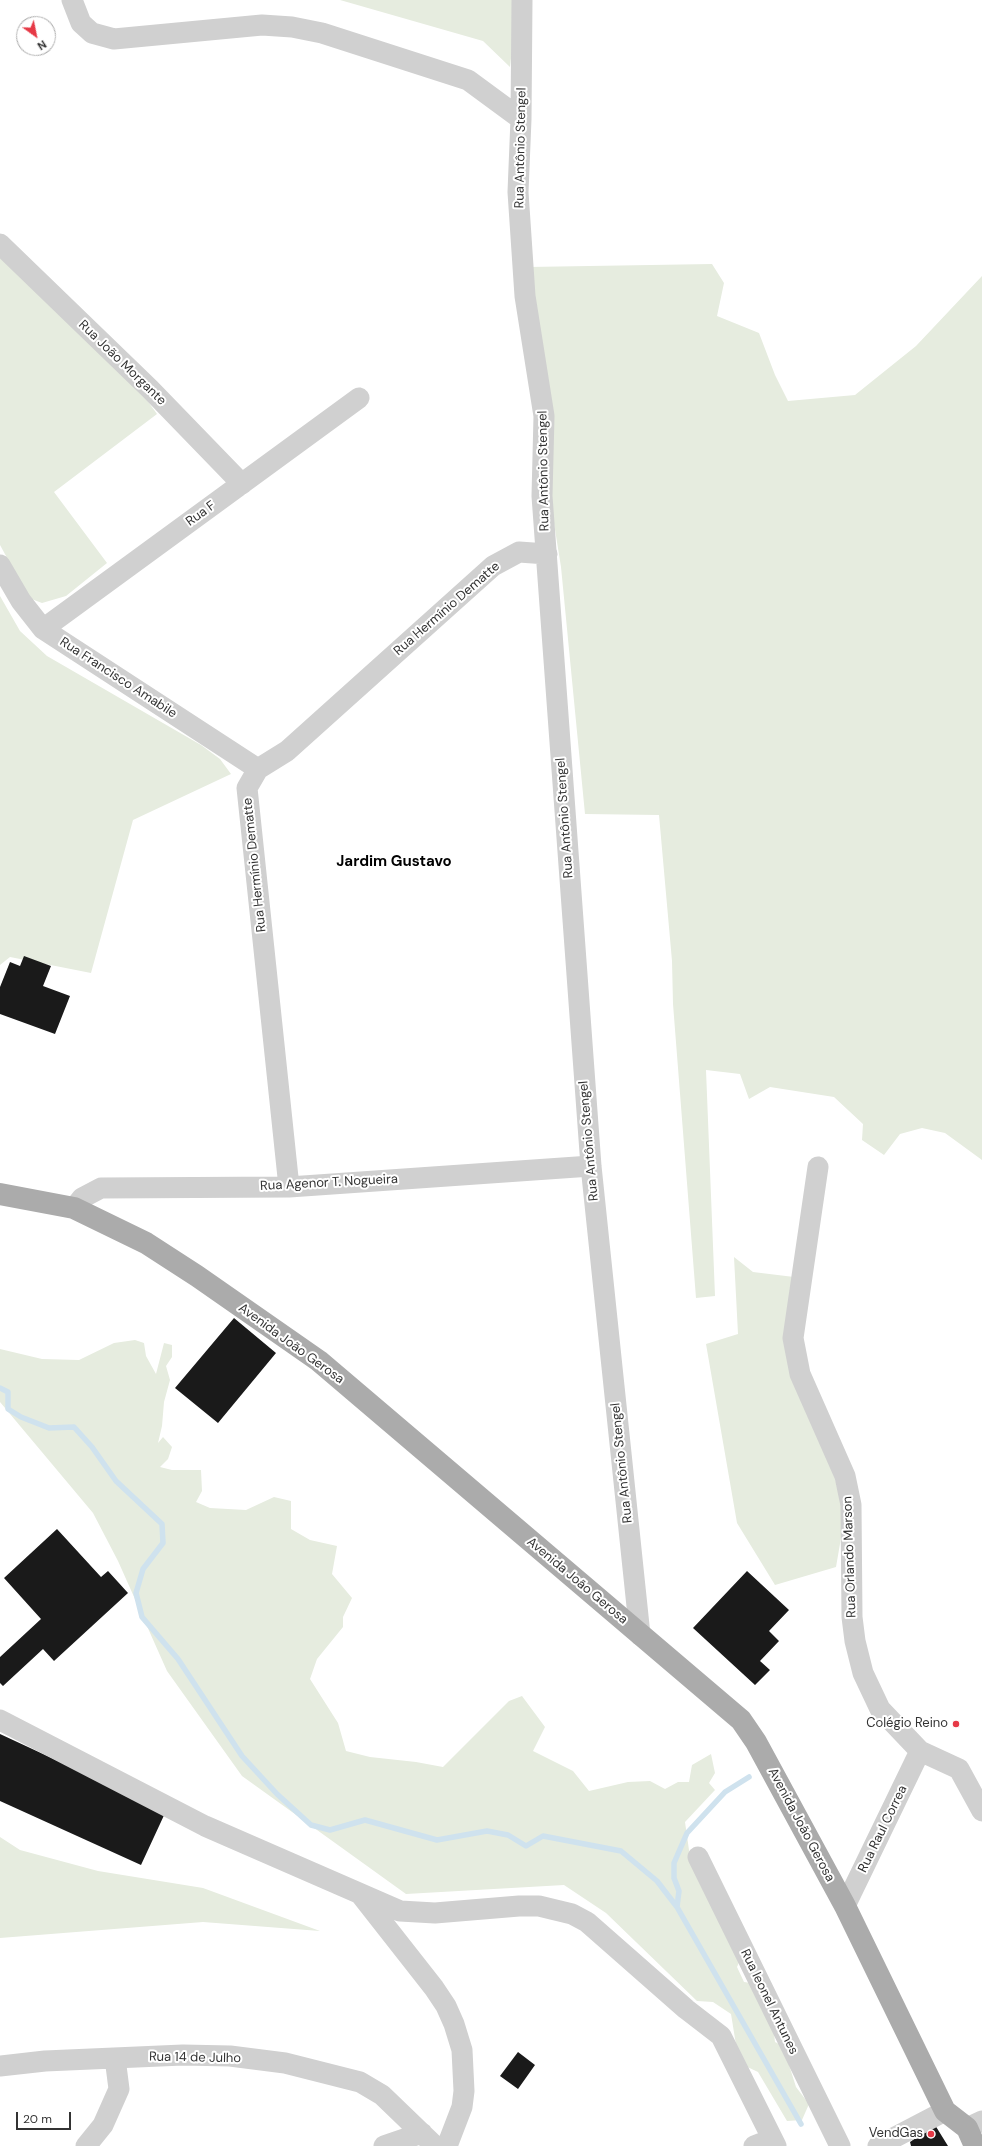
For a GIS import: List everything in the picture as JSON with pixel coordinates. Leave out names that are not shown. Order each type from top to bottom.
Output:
[{"type":"main road","name":"Avenida João Gerosa","points":[[0,1194],[74,1208],[152,1247],[197,1276],[319,1361],[741,1720],[756,1742],[845,1906],[945,2110],[975,2132]]},
{"type":"street","points":[[72,0],[81,23],[92,33],[114,39],[262,25],[292,27],[322,33],[468,80],[521,119]]},
{"type":"street","name":"Rua Antônio Stengel","points":[[522,0],[521,119],[518,192],[526,296],[544,416],[542,496],[591,1166],[640,1634]]},
{"type":"street","name":"Rua João Morgante","points":[[0,244],[150,389],[242,484]]},
{"type":"street","name":"Rua F","points":[[43,629],[359,398]]},
{"type":"street","name":"Rua Hermínio Dematte","points":[[289,1186],[247,788],[258,770],[286,751],[493,566],[519,552],[546,554]]},
{"type":"street","name":"Rua Francisco Amabile","points":[[0,565],[21,601],[43,629],[258,770]]},
{"type":"street","name":"Rua Agenor T. Nogueira","points":[[74,1208],[82,1198],[101,1188],[289,1186],[591,1166]]},
{"type":"street","name":"Rua Orlando Marson","points":[[818,1168],[793,1338],[800,1374],[845,1476],[851,1505],[852,1617],[855,1641],[863,1673],[880,1710],[920,1751],[959,1770],[982,1811]]},
{"type":"street","points":[[0,1720],[205,1826],[400,1912],[420,1914],[518,1906],[539,1906],[572,1914],[587,1922],[686,2009],[721,2036],[772,2144]]},
{"type":"street","name":"Rua Raul Correa","points":[[845,1906],[920,1751]]},
{"type":"street","name":"Rua leonel Antunes","points":[[698,1857],[840,2146]]},
{"type":"street","points":[[361,1895],[434,1988],[446,2006],[454,2024],[462,2050],[464,2091],[462,2107],[447,2146]]},
{"type":"street","name":"Rua 14 de Julho","points":[[0,2066],[45,2061],[183,2055],[230,2056],[285,2063],[334,2074],[360,2082],[382,2095],[428,2140]]},
{"type":"street","points":[[86,2146],[103,2125],[119,2090],[115,2058]]},
{"type":"street","points":[[878,2146],[945,2110]]},
{"type":"street","points":[[384,2146],[428,2140]]},
{"type":"shaded area","points":[[340,0],[514,0],[516,14],[510,67],[483,41]]},
{"type":"shaded area","points":[[0,252],[144,396],[157,414],[54,492],[107,563],[66,596],[42,603],[29,598],[0,545]]},
{"type":"shaded area","points":[[712,264],[724,283],[717,316],[759,333],[775,375],[788,401],[855,395],[916,346],[982,276],[982,1160],[945,1133],[922,1128],[900,1134],[884,1155],[862,1140],[863,1124],[834,1097],[770,1087],[749,1099],[740,1074],[706,1070],[715,1296],[696,1298],[673,1004],[672,961],[659,815],[585,814],[561,567],[553,517],[528,267]]},
{"type":"shaded area","points":[[0,596],[20,631],[47,656],[201,745],[220,759],[231,774],[133,820],[91,973],[10,957],[0,965]]},
{"type":"shaded area","points":[[734,1257],[753,1272],[794,1277],[787,1336],[834,1475],[842,1505],[841,1538],[836,1567],[775,1585],[737,1523],[706,1344],[738,1334]]},
{"type":"shaded area","points":[[135,1340],[144,1343],[146,1356],[156,1374],[164,1343],[172,1345],[172,1357],[166,1366],[170,1380],[164,1402],[162,1426],[158,1443],[163,1437],[172,1447],[168,1459],[160,1467],[172,1470],[201,1470],[202,1491],[196,1502],[210,1508],[246,1510],[274,1497],[291,1501],[291,1529],[310,1540],[337,1546],[332,1574],[352,1598],[343,1617],[343,1627],[317,1659],[310,1679],[338,1723],[346,1751],[370,1757],[416,1762],[443,1767],[509,1701],[522,1696],[545,1727],[533,1751],[573,1771],[589,1791],[628,1782],[650,1781],[665,1789],[678,1782],[689,1782],[692,1765],[711,1754],[715,1773],[709,1783],[715,1790],[685,1822],[690,1857],[741,1958],[737,1967],[744,1982],[751,1983],[773,2023],[775,2042],[783,2046],[796,2087],[809,2104],[802,2120],[787,2121],[758,2072],[739,2063],[731,2014],[713,2002],[697,2001],[606,1913],[564,1885],[406,1894],[242,1776],[167,1671],[118,1561],[93,1513],[0,1402],[0,1349],[42,1359],[79,1360],[114,1343]]},
{"type":"shaded area","points":[[0,1837],[20,1850],[98,1871],[203,1888],[320,1931],[203,1922],[0,1938]]},
{"type":"building","points":[[24,956],[51,966],[43,986],[70,996],[55,1034],[0,1014],[0,987],[10,962],[20,966]]},
{"type":"building","points":[[234,1318],[276,1353],[218,1423],[175,1388]]},
{"type":"building","points":[[57,1529],[101,1577],[108,1571],[128,1593],[54,1661],[43,1649],[3,1686],[0,1683],[0,1657],[41,1619],[4,1578]]},
{"type":"building","points":[[747,1571],[789,1610],[769,1631],[779,1641],[760,1661],[770,1670],[755,1685],[693,1628]]},
{"type":"building","points":[[0,1734],[166,1811],[141,1865],[0,1801]]},
{"type":"building","points":[[518,2052],[535,2065],[518,2089],[500,2076]]},
{"type":"building","name":"VendGas","points":[[935,2125],[948,2146],[911,2146],[910,2142]]},
{"type":"waterway","points":[[0,1388],[8,1392],[8,1409],[21,1417],[49,1428],[74,1427],[92,1447],[116,1481],[162,1524],[163,1543],[143,1569],[136,1593],[142,1617],[178,1659],[242,1756],[277,1794],[311,1825],[330,1830],[365,1820],[437,1840],[487,1831],[508,1835],[526,1846],[543,1836],[621,1851],[657,1881],[677,1907]]},
{"type":"waterway","points":[[749,1777],[725,1792],[687,1833],[674,1863],[674,1878],[679,1891],[677,1907],[801,2124]]},
{"type":"place","name":"Colégio Reino","points":[[956,1724]]},
{"type":"place","name":"VendGas","points":[[931,2134]]},
{"type":"district","name":"Jardim Gustavo","points":[[394,862]]}]
